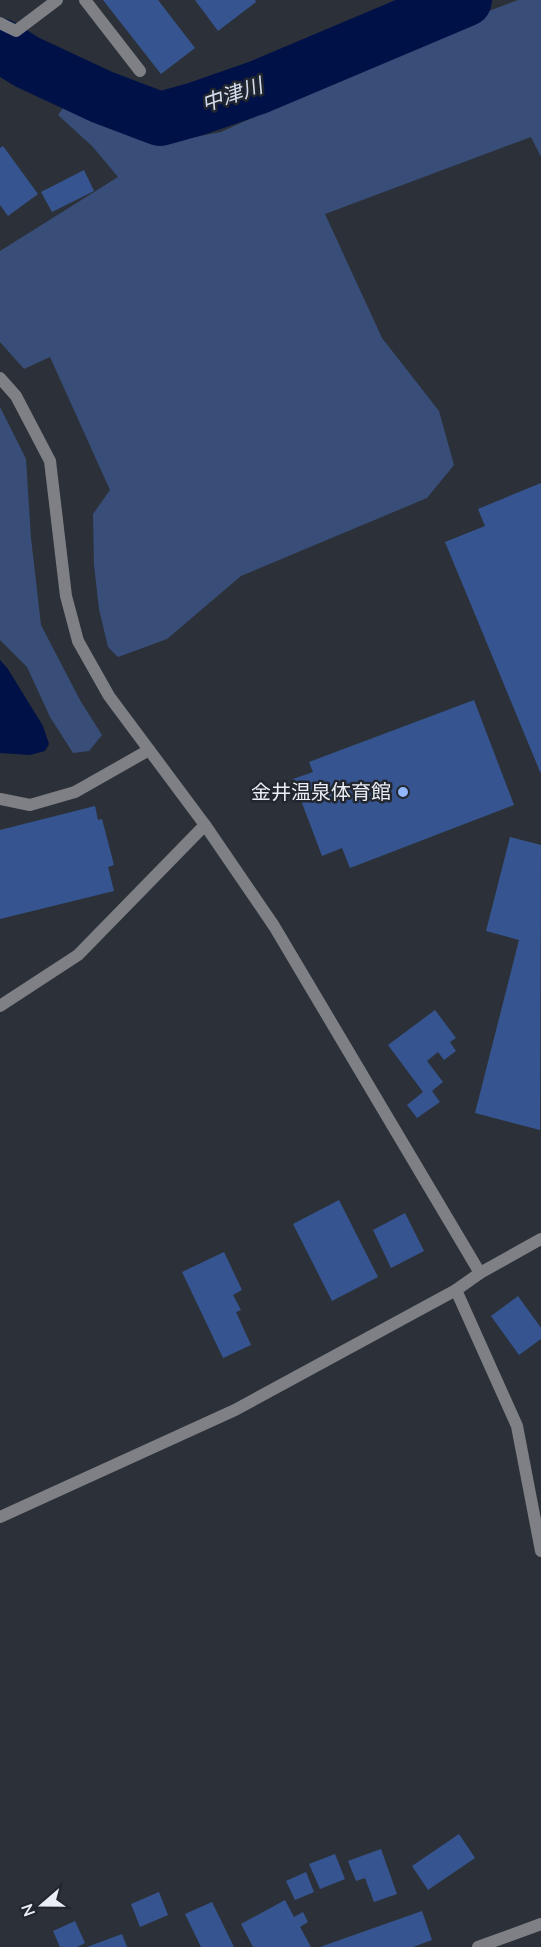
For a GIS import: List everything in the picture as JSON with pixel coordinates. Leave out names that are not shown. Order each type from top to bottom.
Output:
[{"type":"street","points":[[0,24],[16,31],[57,0]]},
{"type":"street","points":[[85,0],[140,71]]},
{"type":"street","points":[[0,378],[16,396],[50,461],[66,596],[78,641],[109,696],[205,825],[274,926],[480,1273]]},
{"type":"street","points":[[0,799],[30,805],[75,792],[149,750]]},
{"type":"street","points":[[0,1006],[78,955],[205,825]]},
{"type":"street","points":[[0,1517],[236,1410],[456,1290],[480,1273],[541,1239]]},
{"type":"street","points":[[456,1290],[517,1426],[541,1551]]},
{"type":"street","points":[[477,1947],[541,1924]]},
{"type":"shaded area","points":[[518,0],[541,0],[541,157],[531,137],[325,214],[382,338],[439,411],[454,465],[427,498],[241,576],[167,639],[118,657],[108,647],[99,609],[94,565],[93,514],[110,490],[50,357],[24,369],[0,342],[0,251],[118,177],[93,147],[58,115],[71,97],[162,143],[221,132],[465,20]]},
{"type":"shaded area","points":[[0,407],[26,459],[31,538],[41,625],[81,702],[102,735],[89,751],[73,753],[50,717],[27,667],[0,640]]},
{"type":"shaded area","points":[[0,660],[43,726],[49,744],[45,751],[30,755],[0,753]]},
{"type":"building","points":[[103,0],[158,0],[195,48],[161,74]]},
{"type":"building","points":[[195,0],[255,0],[256,2],[218,31]]},
{"type":"building","points":[[3,146],[38,194],[8,216],[0,205],[0,148]]},
{"type":"building","points":[[84,170],[94,191],[52,212],[41,192]]},
{"type":"building","points":[[541,483],[541,774],[445,542],[485,526],[478,509]]},
{"type":"building","name":"金井温泉体育館","points":[[474,700],[514,805],[350,868],[342,848],[322,856],[293,779],[313,772],[309,762]]},
{"type":"building","points":[[95,806],[98,820],[102,819],[114,865],[108,867],[114,891],[0,919],[0,830]]},
{"type":"building","points":[[510,837],[541,845],[540,1130],[475,1113],[519,940],[486,931]]},
{"type":"building","points":[[435,1010],[456,1038],[450,1042],[456,1051],[444,1060],[438,1052],[427,1061],[443,1082],[432,1091],[440,1102],[417,1118],[407,1105],[423,1092],[388,1045]]},
{"type":"building","points":[[339,1200],[378,1277],[332,1301],[293,1224]]},
{"type":"building","points":[[405,1213],[424,1251],[391,1268],[373,1230]]},
{"type":"building","points":[[224,1252],[242,1290],[233,1295],[241,1310],[236,1312],[251,1345],[223,1358],[182,1272]]},
{"type":"building","points":[[518,1296],[541,1328],[541,1339],[519,1355],[491,1316]]},
{"type":"building","points":[[459,1834],[475,1858],[428,1890],[412,1866]]},
{"type":"building","points":[[381,1849],[397,1894],[374,1902],[365,1878],[356,1881],[348,1861]]},
{"type":"building","points":[[335,1854],[345,1879],[320,1889],[309,1864]]},
{"type":"building","points":[[306,1872],[314,1892],[295,1900],[286,1881]]},
{"type":"building","points":[[159,1892],[168,1915],[140,1927],[131,1904]]},
{"type":"building","points":[[285,1900],[294,1917],[303,1912],[308,1922],[300,1927],[311,1947],[253,1947],[241,1924]]},
{"type":"building","points":[[212,1902],[234,1947],[201,1947],[185,1914]]},
{"type":"building","points":[[422,1911],[432,1940],[413,1947],[320,1947]]},
{"type":"building","points":[[75,1921],[85,1943],[77,1947],[60,1947],[53,1931]]},
{"type":"building","points":[[122,1934],[127,1947],[87,1947]]},
{"type":"waterway","name":"中津川","points":[[0,45],[27,62],[102,97],[160,119],[259,87],[465,0]]},
{"type":"place","name":"金井温泉体育館","points":[[403,792]]}]
